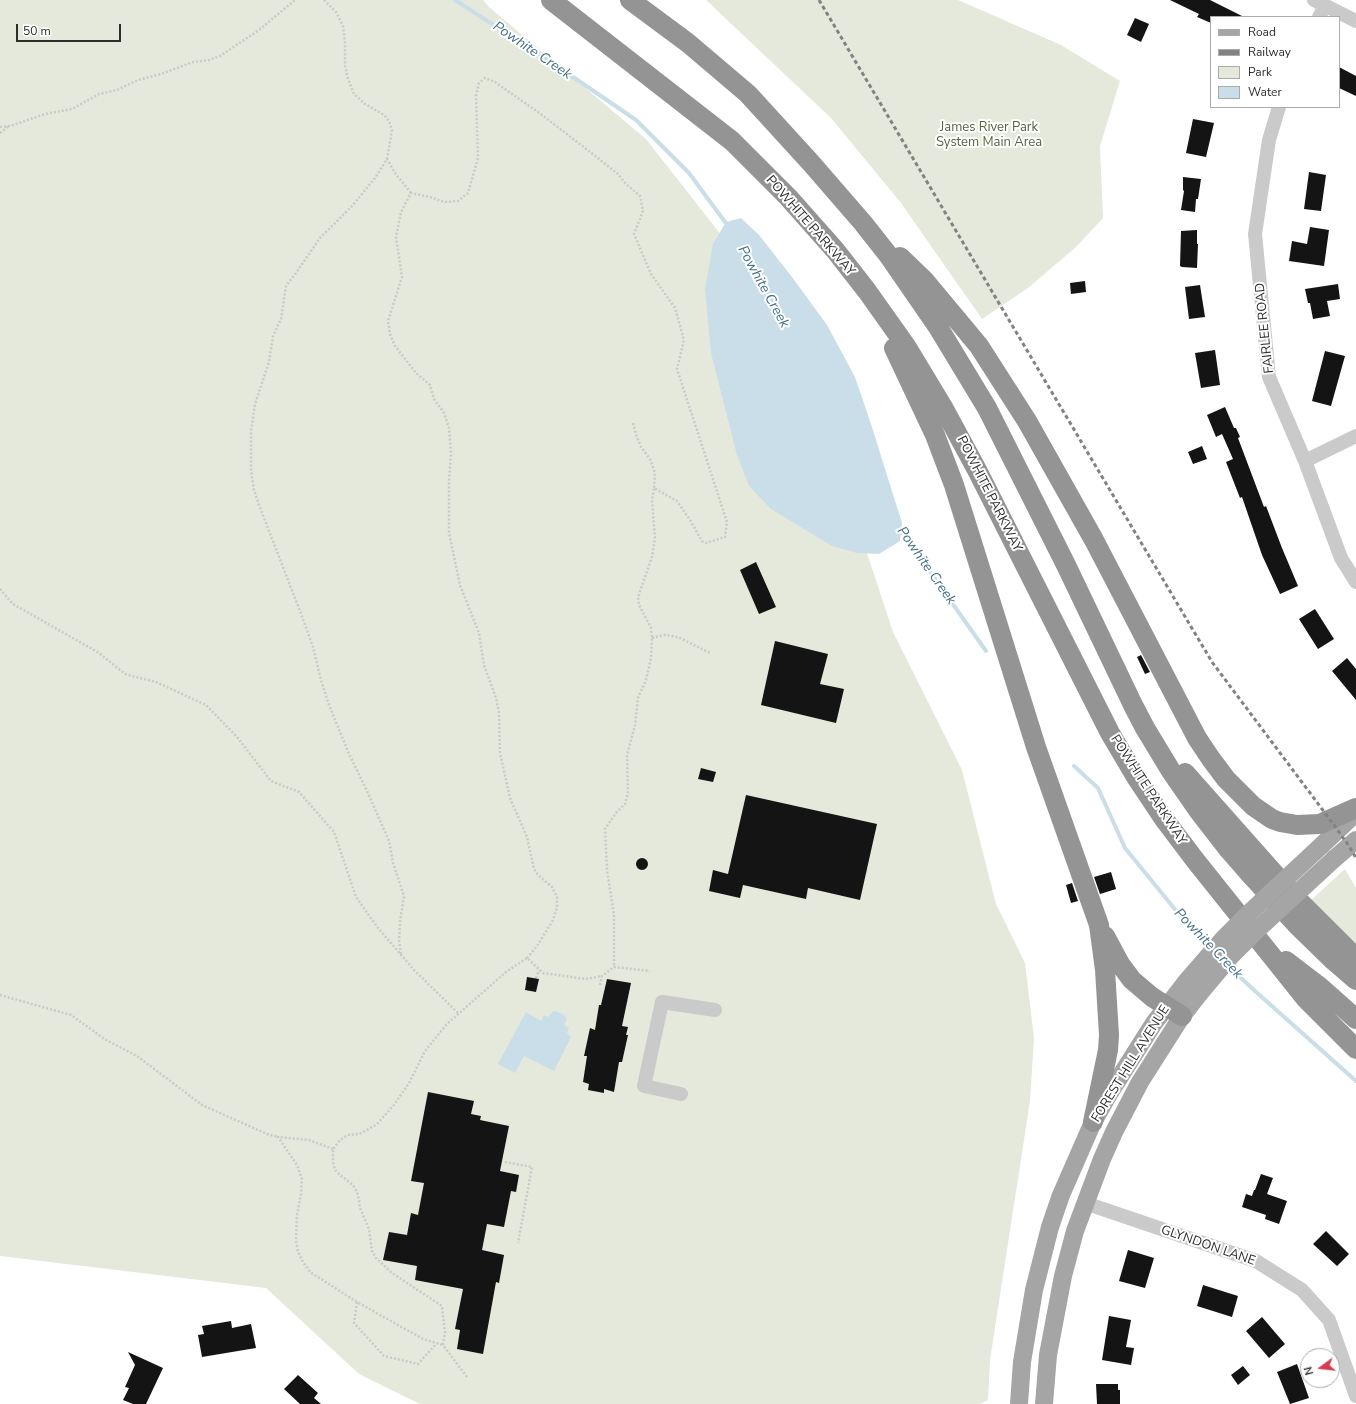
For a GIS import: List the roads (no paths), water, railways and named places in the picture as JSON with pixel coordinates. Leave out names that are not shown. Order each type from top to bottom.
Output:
[{"type":"highway","name":"POWHITE PARKWAY","points":[[551,0],[732,141],[788,197],[835,250],[906,346],[944,409],[977,470],[1110,733],[1136,777],[1169,825],[1306,999],[1356,1048]]},
{"type":"highway","points":[[630,0],[688,43],[748,94],[811,163],[863,223],[889,256],[938,326],[987,408],[1066,565],[1145,728],[1171,771],[1198,810],[1229,850],[1297,925],[1356,980]]},
{"type":"highway","points":[[863,223],[924,280],[979,346],[1045,452],[1090,534],[1197,738],[1226,779],[1253,806],[1272,819],[1280,822],[1297,825],[1320,824],[1356,808]]},
{"type":"highway","points":[[867,292],[935,435],[954,485],[1036,747],[1099,925],[1120,964],[1132,980],[1143,990],[1174,1011]]},
{"type":"highway","points":[[1145,728],[1231,824],[1274,875],[1356,958]]},
{"type":"highway","points":[[1093,1122],[1107,1056],[1109,1036],[1105,970],[1099,925]]},
{"type":"highway","points":[[1262,943],[1320,987],[1356,1018]]},
{"type":"main road","name":"FOREST HILL AVENUE","points":[[1018,1404],[1022,1362],[1034,1290],[1050,1227],[1061,1195],[1093,1122],[1118,1081],[1193,988],[1220,942],[1356,813]]},
{"type":"main road","name":"FOREST HILL AVENUE","points":[[1193,988],[1231,956],[1256,931],[1356,840]]},
{"type":"main road","name":"FOREST HILL AVENUE","points":[[1044,1404],[1048,1355],[1058,1297],[1075,1231],[1102,1159],[1174,1011]]},
{"type":"street","points":[[1319,8],[1356,21]]},
{"type":"street","name":"FAIRLEE ROAD","points":[[1279,108],[1269,140],[1254,234],[1270,377],[1306,462],[1341,558],[1356,582]]},
{"type":"street","points":[[1306,462],[1356,436]]},
{"type":"street","points":[[680,1094],[644,1086],[662,1002],[716,1010]]},
{"type":"street","name":"GLYNDON LANE","points":[[1085,1204],[1256,1261],[1302,1290],[1329,1320],[1356,1396]]},
{"type":"water","points":[[741,218],[759,235],[827,325],[855,377],[902,523],[900,541],[879,554],[857,553],[832,546],[771,509],[749,486],[737,455],[711,353],[705,289],[713,244],[726,222]]},
{"type":"water","points":[[555,1011],[563,1014],[567,1019],[564,1025],[569,1028],[567,1033],[571,1037],[554,1071],[524,1056],[515,1073],[498,1064],[526,1012],[541,1021],[544,1015],[548,1017]]},
{"type":"waterway","name":"Powhite Creek","points":[[455,0],[557,66],[636,120],[689,173],[728,226]]},
{"type":"waterway","name":"Powhite Creek","points":[[899,528],[986,651]]},
{"type":"waterway","name":"Powhite Creek","points":[[1074,766],[1098,788],[1125,848],[1191,929],[1209,947]]},
{"type":"waterway","name":"Powhite Creek","points":[[1228,966],[1356,1081]]},
{"type":"railway","points":[[819,0],[1212,662],[1331,821],[1356,858]]},
{"type":"park label","name":"James River Park System Main Area","points":[[989,136]]}]
